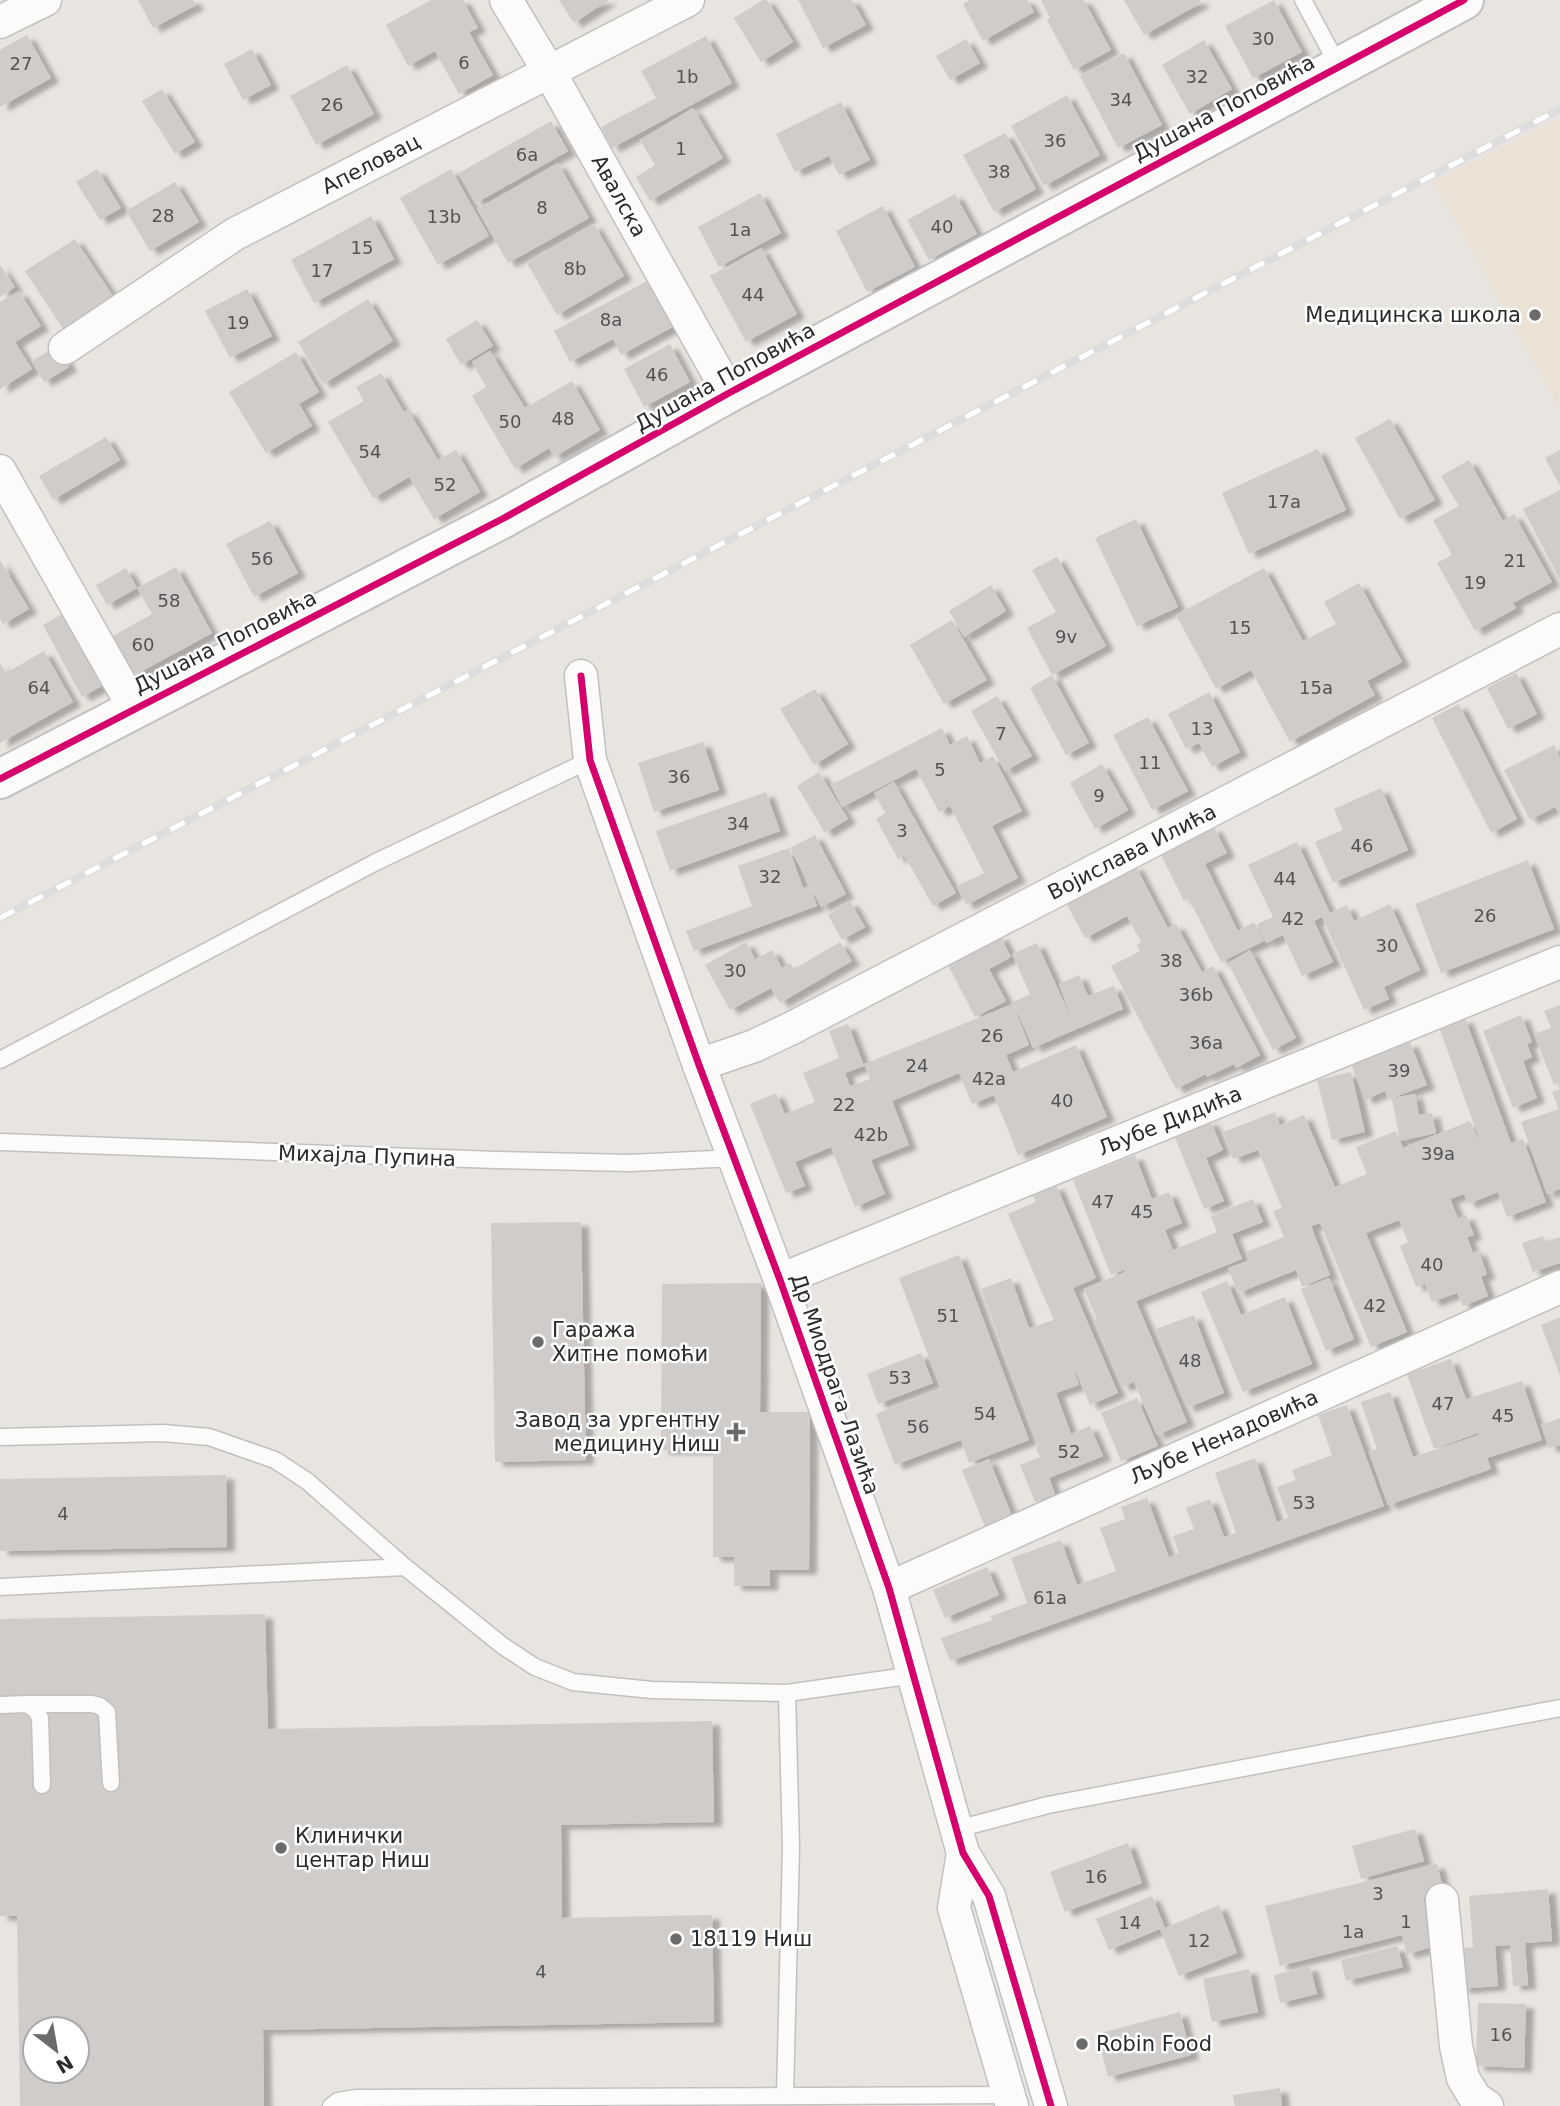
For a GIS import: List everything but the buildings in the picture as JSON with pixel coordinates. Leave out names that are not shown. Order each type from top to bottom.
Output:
[{"type":"street","points":[[0,22],[45,0]]},
{"type":"street","name":"Авалска","points":[[506,0],[550,73],[729,393]]},
{"type":"street","name":"Апеловац","points":[[65,348],[235,234],[688,0]]},
{"type":"street","name":"Душана Поповића","points":[[0,779],[504,518],[729,393],[1464,0]]},
{"type":"street","name":"Душана Поповића","points":[[0,471],[134,708]]},
{"type":"street","name":"Војислава Илића","points":[[699,1065],[754,1046],[792,1028],[1560,629]]},
{"type":"street","name":"Др Миодрага Лазића","points":[[581,676],[590,760],[889,1587],[960,1841],[989,1896],[1051,2106]]},
{"type":"street","name":"Љубе Дидића","points":[[780,1280],[1560,962]]},
{"type":"street","name":"Љубе Ненадовића","points":[[889,1587],[1560,1287]]},
{"type":"street","name":"Др Миодрага Лазића","points":[[960,1841],[954,1908],[1011,2100]]},
{"type":"street","points":[[1442,1900],[1456,2046],[1463,2078],[1475,2098],[1487,2106]]},
{"type":"lane","points":[[1303,0],[1339,66]]},
{"type":"lane","points":[[0,1060],[376,862],[590,760]]},
{"type":"lane","name":"Михајла Пупина","points":[[0,1142],[630,1163],[735,1158]]},
{"type":"lane","points":[[0,1437],[163,1433],[209,1437],[275,1460],[307,1481],[405,1567],[503,1646],[535,1667],[573,1682],[652,1689],[787,1693],[914,1675]]},
{"type":"lane","points":[[0,1587],[405,1567]]},
{"type":"lane","points":[[785,2096],[792,1847],[787,1693]]},
{"type":"lane","points":[[13,1705],[92,1703],[100,1706],[107,1712],[111,1783]]},
{"type":"lane","points":[[13,1705],[36,1710],[40,1717],[41,1785]]},
{"type":"lane","points":[[960,1841],[1048,1805],[1560,1708]]},
{"type":"lane","points":[[331,2106],[338,2101],[356,2098],[785,2096],[1011,2100]]},
{"type":"shaded area","name":"Медицинска школа","points":[[1560,119],[1560,408],[1433,181]]},
{"type":"railway","points":[[0,918],[1560,109]]},
{"type":"cycle path","points":[[0,779],[504,518],[729,393],[1464,0]]},
{"type":"cycle path","points":[[581,676],[590,760],[889,1588],[963,1853],[989,1896],[1051,2106]]},
{"type":"place","name":"Медицинска школа","points":[[1535,315]]},
{"type":"place","name":"Гаража Хитне помоћи","points":[[538,1342]]},
{"type":"place","name":"Завод за ургентну медицину Ниш","points":[[736,1432]]},
{"type":"place","name":"Клинички центар Ниш","points":[[281,1848]]},
{"type":"place","name":"18119 Ниш","points":[[676,1939]]},
{"type":"place","name":"Robin Food","points":[[1082,2044]]}]
